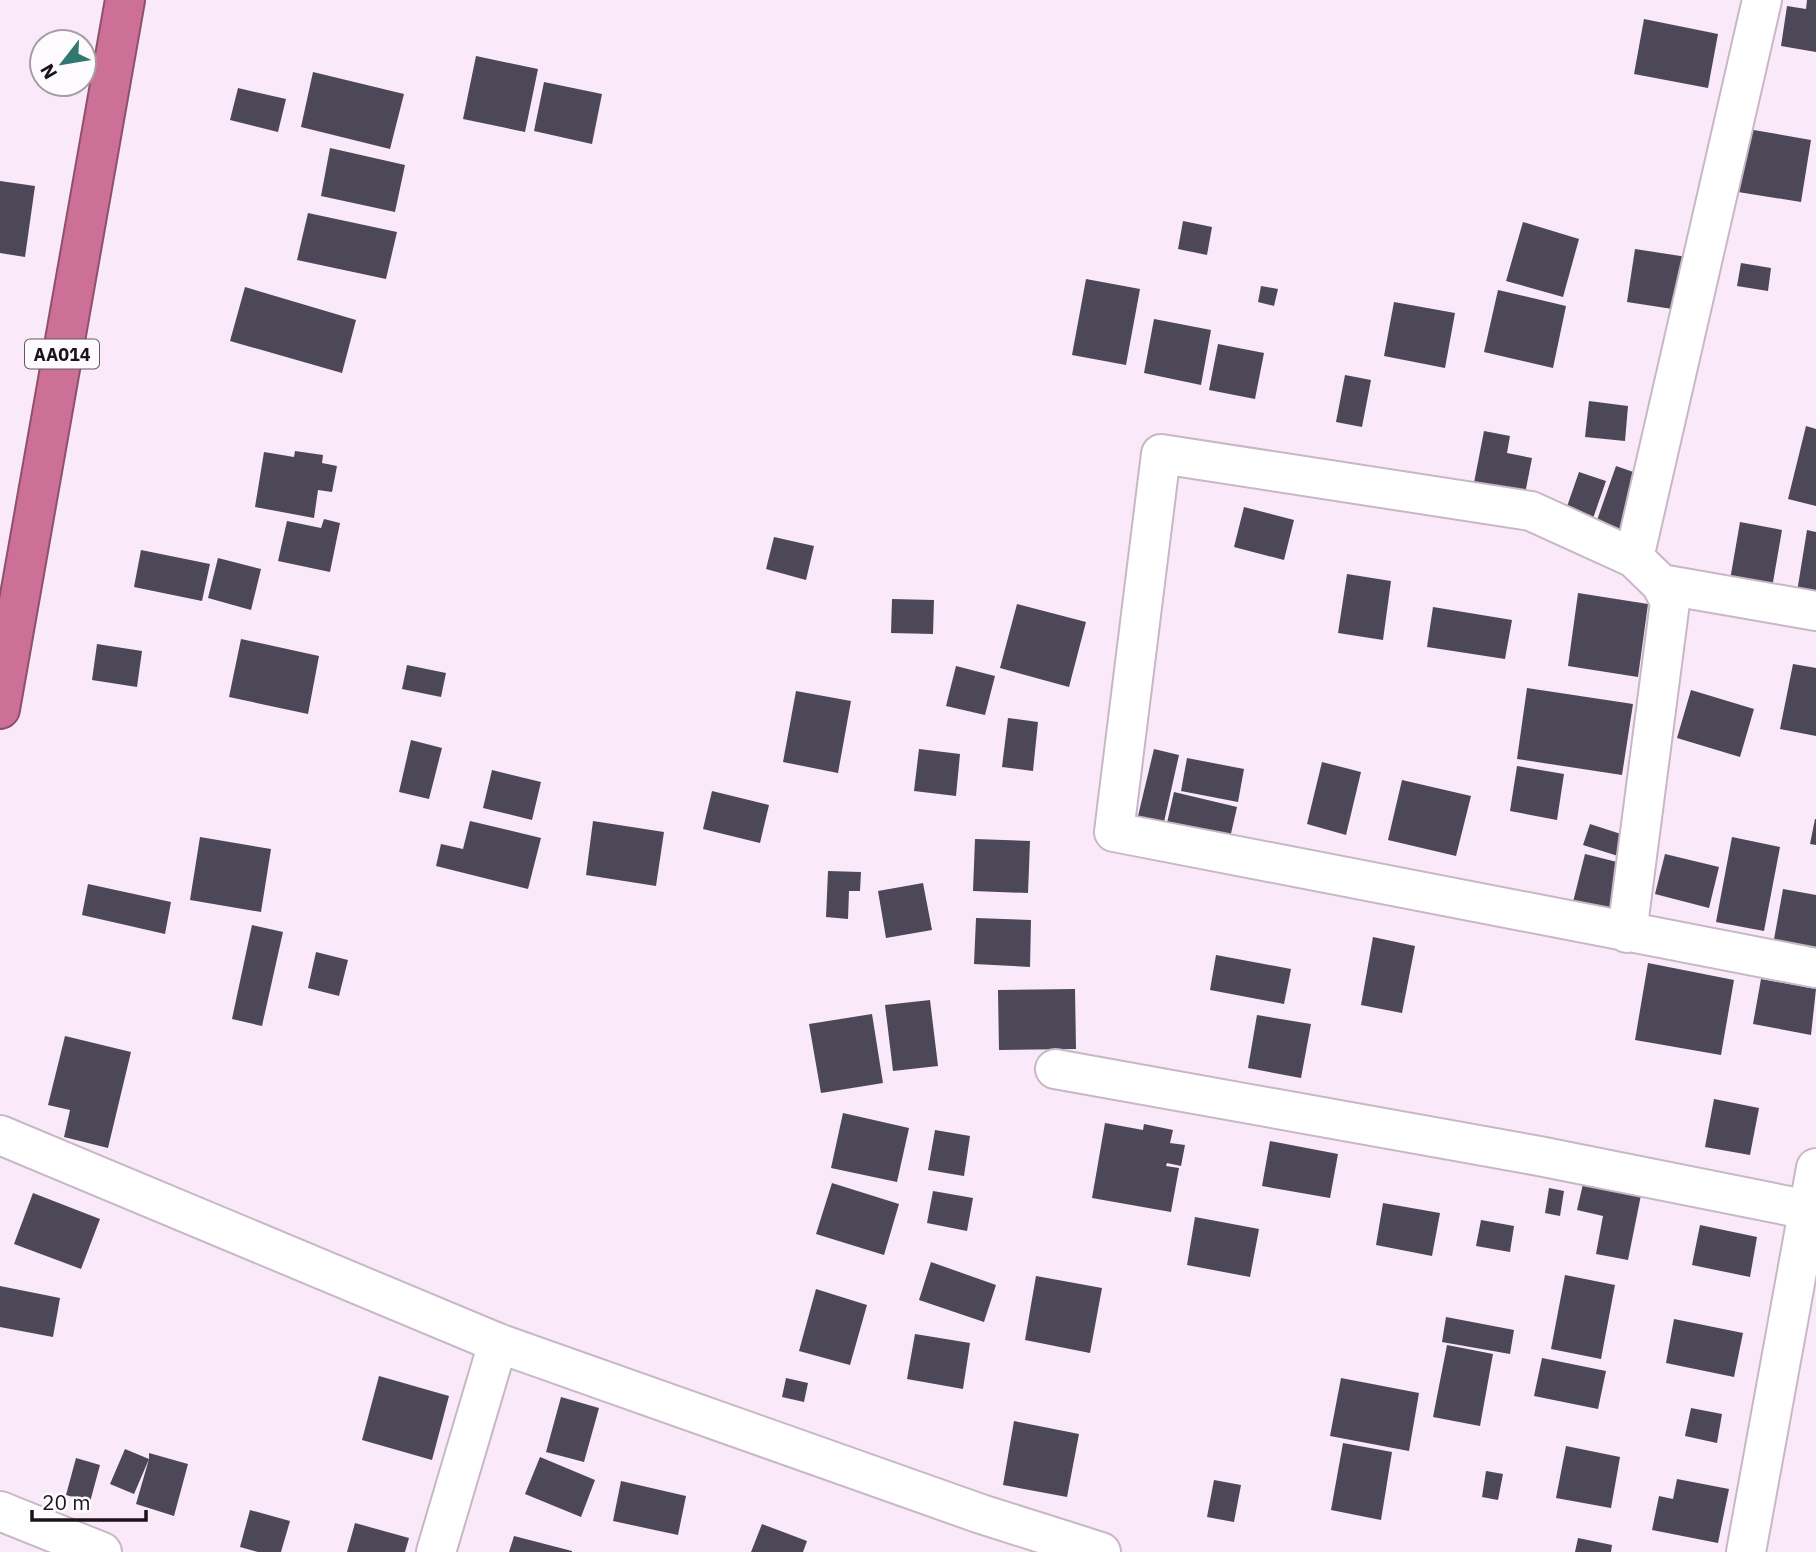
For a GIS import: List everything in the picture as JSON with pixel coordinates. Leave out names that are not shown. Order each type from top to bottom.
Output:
[{"type":"highway","name":"AA014","points":[[0,709],[125,0]]},
{"type":"street","points":[[1627,933],[1670,602],[1648,571],[1762,0]]},
{"type":"street","points":[[1816,611],[1648,571],[1531,511],[1161,454],[1115,832],[1816,968]]},
{"type":"street","points":[[1055,1069],[1539,1156],[1808,1210]]},
{"type":"street","points":[[0,1135],[498,1343],[1084,1549]]},
{"type":"street","points":[[1746,1552],[1816,1168]]},
{"type":"street","points":[[436,1552],[498,1343]]},
{"type":"street","points":[[0,1511],[102,1552]]},
{"type":"building","points":[[1807,0],[1816,0],[1816,52],[1781,46],[1787,6],[1806,9]]},
{"type":"building","points":[[1644,19],[1718,34],[1708,88],[1634,74]]},
{"type":"building","points":[[476,56],[538,69],[525,132],[463,119]]},
{"type":"building","points":[[313,72],[404,94],[390,149],[301,127]]},
{"type":"building","points":[[544,82],[602,94],[592,144],[534,131]]},
{"type":"building","points":[[238,88],[286,99],[278,132],[230,120]]},
{"type":"building","points":[[1748,129],[1811,140],[1801,202],[1738,192]]},
{"type":"building","points":[[330,148],[405,165],[395,212],[321,196]]},
{"type":"building","points":[[0,181],[35,186],[25,257],[0,253]]},
{"type":"building","points":[[308,213],[397,232],[386,279],[297,260]]},
{"type":"building","points":[[1183,221],[1212,227],[1207,255],[1178,249]]},
{"type":"building","points":[[1523,222],[1579,239],[1563,297],[1506,281]]},
{"type":"building","points":[[1635,249],[1687,257],[1679,310],[1627,302]]},
{"type":"building","points":[[1741,263],[1771,268],[1768,291],[1737,286]]},
{"type":"building","points":[[1086,279],[1140,289],[1126,365],[1072,355]]},
{"type":"building","points":[[1261,286],[1278,289],[1274,306],[1258,302]]},
{"type":"building","points":[[245,287],[356,320],[342,373],[230,341]]},
{"type":"building","points":[[1498,290],[1566,306],[1553,368],[1484,352]]},
{"type":"building","points":[[1394,302],[1455,313],[1445,368],[1384,356]]},
{"type":"building","points":[[1154,319],[1211,330],[1201,385],[1144,373]]},
{"type":"building","points":[[1218,344],[1264,353],[1255,399],[1209,390]]},
{"type":"building","points":[[1345,375],[1371,380],[1362,427],[1336,422]]},
{"type":"building","points":[[1589,401],[1628,406],[1625,441],[1585,437]]},
{"type":"building","points":[[1806,426],[1816,429],[1816,506],[1788,499]]},
{"type":"building","points":[[1484,431],[1510,436],[1507,453],[1532,458],[1524,499],[1473,488]]},
{"type":"building","points":[[295,451],[323,455],[322,463],[337,466],[332,492],[318,490],[314,518],[255,507],[264,452],[294,457]]},
{"type":"building","points":[[1616,466],[1645,476],[1624,536],[1595,526]]},
{"type":"building","points":[[1579,472],[1606,481],[1590,527],[1563,518]]},
{"type":"building","points":[[1244,507],[1294,520],[1284,560],[1234,547]]},
{"type":"building","points":[[324,519],[340,523],[330,572],[278,561],[287,521],[321,528]]},
{"type":"building","points":[[1740,522],[1782,530],[1772,588],[1730,580]]},
{"type":"building","points":[[1807,530],[1816,532],[1816,596],[1797,592]]},
{"type":"building","points":[[774,537],[814,546],[806,580],[766,569]]},
{"type":"building","points":[[141,550],[210,564],[202,601],[134,587]]},
{"type":"building","points":[[218,558],[261,569],[251,610],[208,598]]},
{"type":"building","points":[[1347,574],[1391,581],[1383,640],[1338,633]]},
{"type":"building","points":[[1578,593],[1648,604],[1638,677],[1568,666]]},
{"type":"building","points":[[892,599],[934,600],[933,634],[891,633]]},
{"type":"building","points":[[1017,604],[1086,622],[1069,687],[1000,668]]},
{"type":"building","points":[[1433,607],[1512,620],[1505,659],[1427,647]]},
{"type":"building","points":[[241,639],[319,656],[308,714],[229,697]]},
{"type":"building","points":[[97,644],[142,651],[137,687],[92,680]]},
{"type":"building","points":[[1793,664],[1816,668],[1816,736],[1780,729]]},
{"type":"building","points":[[407,665],[446,673],[441,697],[402,689]]},
{"type":"building","points":[[956,666],[995,676],[985,715],[946,706]]},
{"type":"building","points":[[1527,688],[1633,704],[1622,775],[1517,759]]},
{"type":"building","points":[[1691,690],[1754,709],[1740,757],[1677,738]]},
{"type":"building","points":[[796,691],[851,701],[838,773],[783,762]]},
{"type":"building","points":[[1008,718],[1038,722],[1033,771],[1002,767]]},
{"type":"building","points":[[411,740],[442,748],[429,799],[399,792]]},
{"type":"building","points":[[919,749],[960,754],[956,796],[914,791]]},
{"type":"building","points":[[1154,749],[1179,755],[1164,822],[1138,816]]},
{"type":"building","points":[[1187,758],[1244,769],[1238,802],[1181,791]]},
{"type":"building","points":[[1322,762],[1361,772],[1346,835],[1307,824]]},
{"type":"building","points":[[1517,766],[1564,774],[1557,820],[1510,811]]},
{"type":"building","points":[[492,770],[541,782],[532,820],[483,808]]},
{"type":"building","points":[[1402,780],[1471,796],[1456,856],[1388,840]]},
{"type":"building","points":[[712,791],[769,805],[760,843],[703,829]]},
{"type":"building","points":[[1174,792],[1237,807],[1230,838],[1167,823]]},
{"type":"building","points":[[1816,819],[1816,845],[1810,844]]},
{"type":"building","points":[[470,821],[541,838],[528,889],[436,866],[441,844],[463,849]]},
{"type":"building","points":[[593,821],[664,832],[656,886],[586,875]]},
{"type":"building","points":[[1590,824],[1624,835],[1618,856],[1583,845]]},
{"type":"building","points":[[200,837],[271,849],[261,912],[190,900]]},
{"type":"building","points":[[1732,837],[1780,847],[1764,931],[1716,922]]},
{"type":"building","points":[[975,839],[1030,841],[1028,893],[973,891]]},
{"type":"building","points":[[1585,854],[1629,865],[1616,913],[1573,902]]},
{"type":"building","points":[[1665,854],[1719,867],[1709,908],[1655,894]]},
{"type":"building","points":[[828,871],[861,872],[860,891],[849,891],[848,919],[826,917]]},
{"type":"building","points":[[923,883],[932,930],[886,938],[878,891]]},
{"type":"building","points":[[88,884],[171,902],[165,934],[82,915]]},
{"type":"building","points":[[1783,889],[1816,895],[1816,953],[1773,945]]},
{"type":"building","points":[[976,918],[1031,920],[1030,967],[974,964]]},
{"type":"building","points":[[252,925],[283,932],[262,1026],[232,1019]]},
{"type":"building","points":[[1373,937],[1415,946],[1402,1013],[1361,1005]]},
{"type":"building","points":[[316,952],[348,960],[339,996],[308,988]]},
{"type":"building","points":[[1216,955],[1291,969],[1284,1004],[1210,990]]},
{"type":"building","points":[[1648,963],[1734,980],[1721,1055],[1635,1040]]},
{"type":"building","points":[[1761,979],[1816,989],[1811,1035],[1753,1024]]},
{"type":"building","points":[[1075,989],[1076,1049],[999,1050],[998,990]]},
{"type":"building","points":[[930,1000],[938,1066],[893,1071],[885,1005]]},
{"type":"building","points":[[872,1014],[883,1083],[821,1093],[809,1024]]},
{"type":"building","points":[[1257,1015],[1311,1024],[1301,1078],[1248,1068]]},
{"type":"building","points":[[65,1036],[131,1052],[108,1148],[64,1137],[70,1110],[48,1105]]},
{"type":"building","points":[[1714,1099],[1759,1108],[1750,1155],[1705,1147]]},
{"type":"building","points":[[843,1113],[909,1128],[897,1182],[831,1168]]},
{"type":"building","points":[[1105,1123],[1143,1130],[1144,1124],[1173,1130],[1170,1143],[1185,1145],[1181,1166],[1167,1163],[1166,1166],[1179,1168],[1171,1212],[1092,1198]]},
{"type":"building","points":[[935,1130],[970,1136],[964,1176],[928,1170]]},
{"type":"building","points":[[1270,1141],[1338,1154],[1330,1198],[1262,1186]]},
{"type":"building","points":[[832,1183],[899,1204],[884,1255],[816,1234]]},
{"type":"building","points":[[1583,1184],[1641,1195],[1628,1260],[1596,1254],[1603,1216],[1577,1210]]},
{"type":"building","points":[[1549,1188],[1564,1191],[1560,1216],[1545,1213]]},
{"type":"building","points":[[933,1191],[973,1198],[967,1231],[927,1223]]},
{"type":"building","points":[[33,1193],[100,1219],[81,1269],[14,1244]]},
{"type":"building","points":[[1383,1203],[1440,1213],[1432,1256],[1376,1245]]},
{"type":"building","points":[[1195,1217],[1259,1229],[1250,1277],[1187,1265]]},
{"type":"building","points":[[1481,1220],[1514,1226],[1510,1252],[1476,1246]]},
{"type":"building","points":[[1700,1225],[1757,1237],[1750,1277],[1692,1265]]},
{"type":"building","points":[[931,1262],[996,1285],[984,1322],[919,1300]]},
{"type":"building","points":[[1565,1275],[1615,1285],[1601,1359],[1551,1349]]},
{"type":"building","points":[[1036,1276],[1102,1288],[1090,1353],[1025,1340]]},
{"type":"building","points":[[0,1286],[60,1298],[53,1337],[0,1327]]},
{"type":"building","points":[[816,1289],[867,1305],[850,1365],[799,1351]]},
{"type":"building","points":[[1446,1317],[1514,1330],[1510,1354],[1442,1342]]},
{"type":"building","points":[[1674,1319],[1743,1333],[1734,1377],[1666,1363]]},
{"type":"building","points":[[915,1334],[970,1343],[963,1389],[907,1379]]},
{"type":"building","points":[[1447,1345],[1493,1354],[1480,1426],[1433,1417]]},
{"type":"building","points":[[1542,1358],[1606,1371],[1598,1409],[1534,1396]]},
{"type":"building","points":[[379,1376],[449,1396],[432,1460],[362,1440]]},
{"type":"building","points":[[786,1378],[808,1383],[804,1402],[782,1397]]},
{"type":"building","points":[[1341,1378],[1419,1393],[1409,1451],[1330,1436]]},
{"type":"building","points":[[561,1397],[599,1408],[584,1462],[546,1452]]},
{"type":"building","points":[[1691,1408],[1722,1414],[1717,1443],[1685,1436]]},
{"type":"building","points":[[1014,1421],[1079,1434],[1067,1497],[1003,1485]]},
{"type":"building","points":[[1343,1443],[1392,1452],[1381,1520],[1331,1510]]},
{"type":"building","points":[[1566,1446],[1620,1457],[1611,1508],[1556,1498]]},
{"type":"building","points":[[125,1449],[149,1459],[134,1494],[110,1484]]},
{"type":"building","points":[[149,1453],[188,1464],[174,1516],[136,1504]]},
{"type":"building","points":[[540,1457],[595,1480],[581,1517],[525,1494]]},
{"type":"building","points":[[76,1458],[100,1465],[90,1502],[66,1495]]},
{"type":"building","points":[[1486,1471],[1503,1474],[1498,1500],[1482,1497]]},
{"type":"building","points":[[1677,1479],[1729,1489],[1718,1543],[1652,1530],[1659,1496],[1673,1499]]},
{"type":"building","points":[[1214,1480],[1241,1485],[1234,1522],[1207,1517]]},
{"type":"building","points":[[621,1481],[686,1496],[678,1535],[613,1521]]},
{"type":"building","points":[[250,1510],[290,1521],[281,1552],[258,1552],[240,1547]]},
{"type":"building","points":[[355,1523],[409,1538],[405,1552],[347,1552]]},
{"type":"building","points":[[762,1524],[807,1541],[803,1552],[751,1552]]},
{"type":"building","points":[[514,1536],[572,1551],[572,1552],[509,1552]]},
{"type":"building","points":[[1578,1538],[1612,1545],[1611,1552],[1575,1552]]}]
